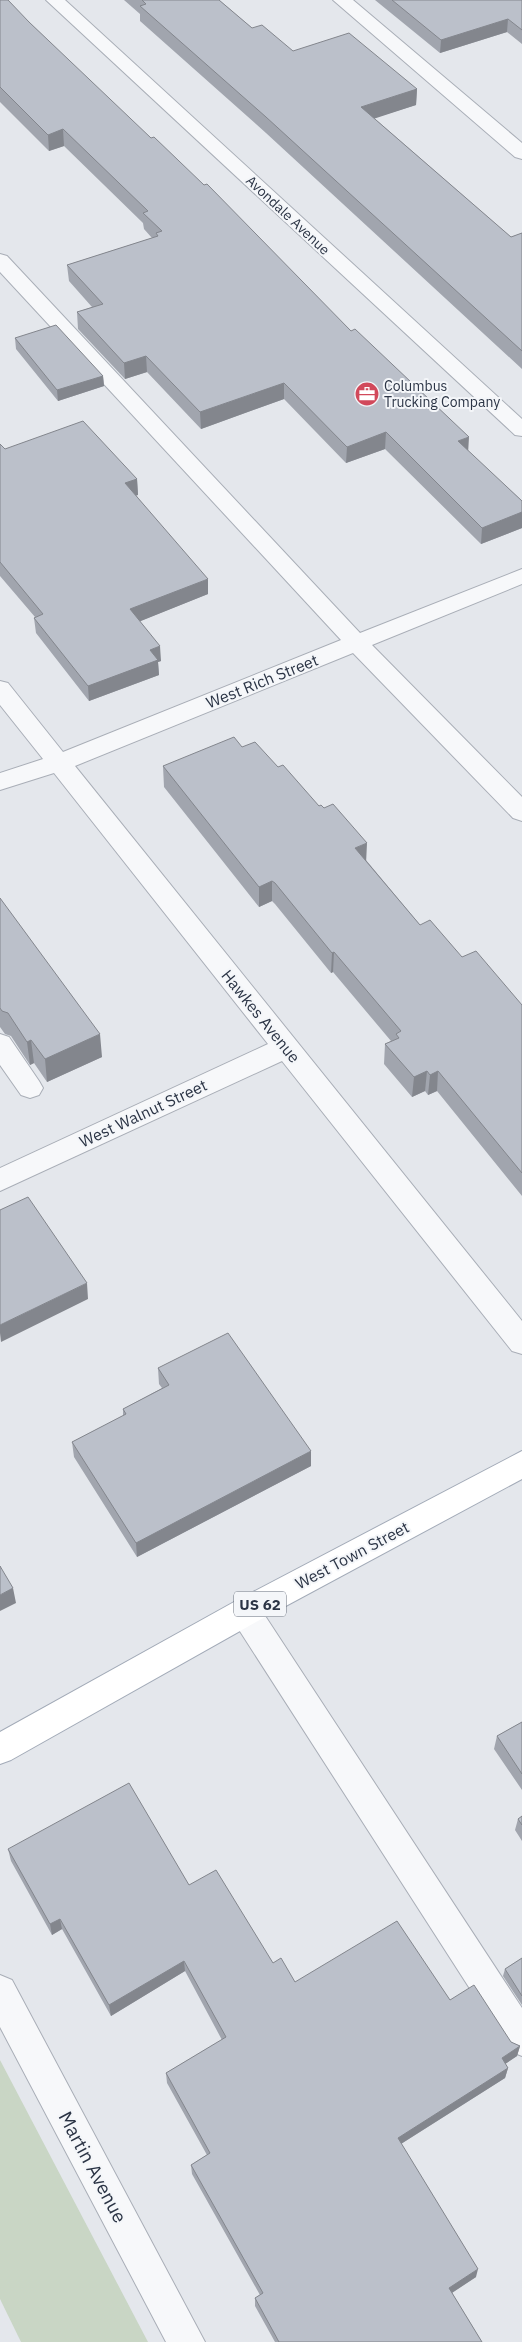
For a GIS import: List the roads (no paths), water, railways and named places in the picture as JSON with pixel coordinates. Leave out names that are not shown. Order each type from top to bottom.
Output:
[{"type":"main road","name":"West Town Street","points":[[0,1748],[245,1612],[522,1464]]},
{"type":"street","name":"Avondale Avenue","points":[[55,0],[522,430]]},
{"type":"street","points":[[342,0],[522,152]]},
{"type":"street","points":[[0,260],[357,642],[522,812]]},
{"type":"street","name":"West Rich Street","points":[[0,782],[59,763],[522,576]]},
{"type":"street","name":"Hawkes Avenue","points":[[0,690],[522,1342]]},
{"type":"street","points":[[0,1044],[30,1088]]},
{"type":"street","name":"West Walnut Street","points":[[0,1180],[286,1047]]},
{"type":"street","points":[[245,1612],[522,2039]]},
{"type":"street","name":"Martin Avenue","points":[[0,1992],[186,2342]]},
{"type":"place","name":"Columbus Trucking Company","points":[[367,394]]}]
